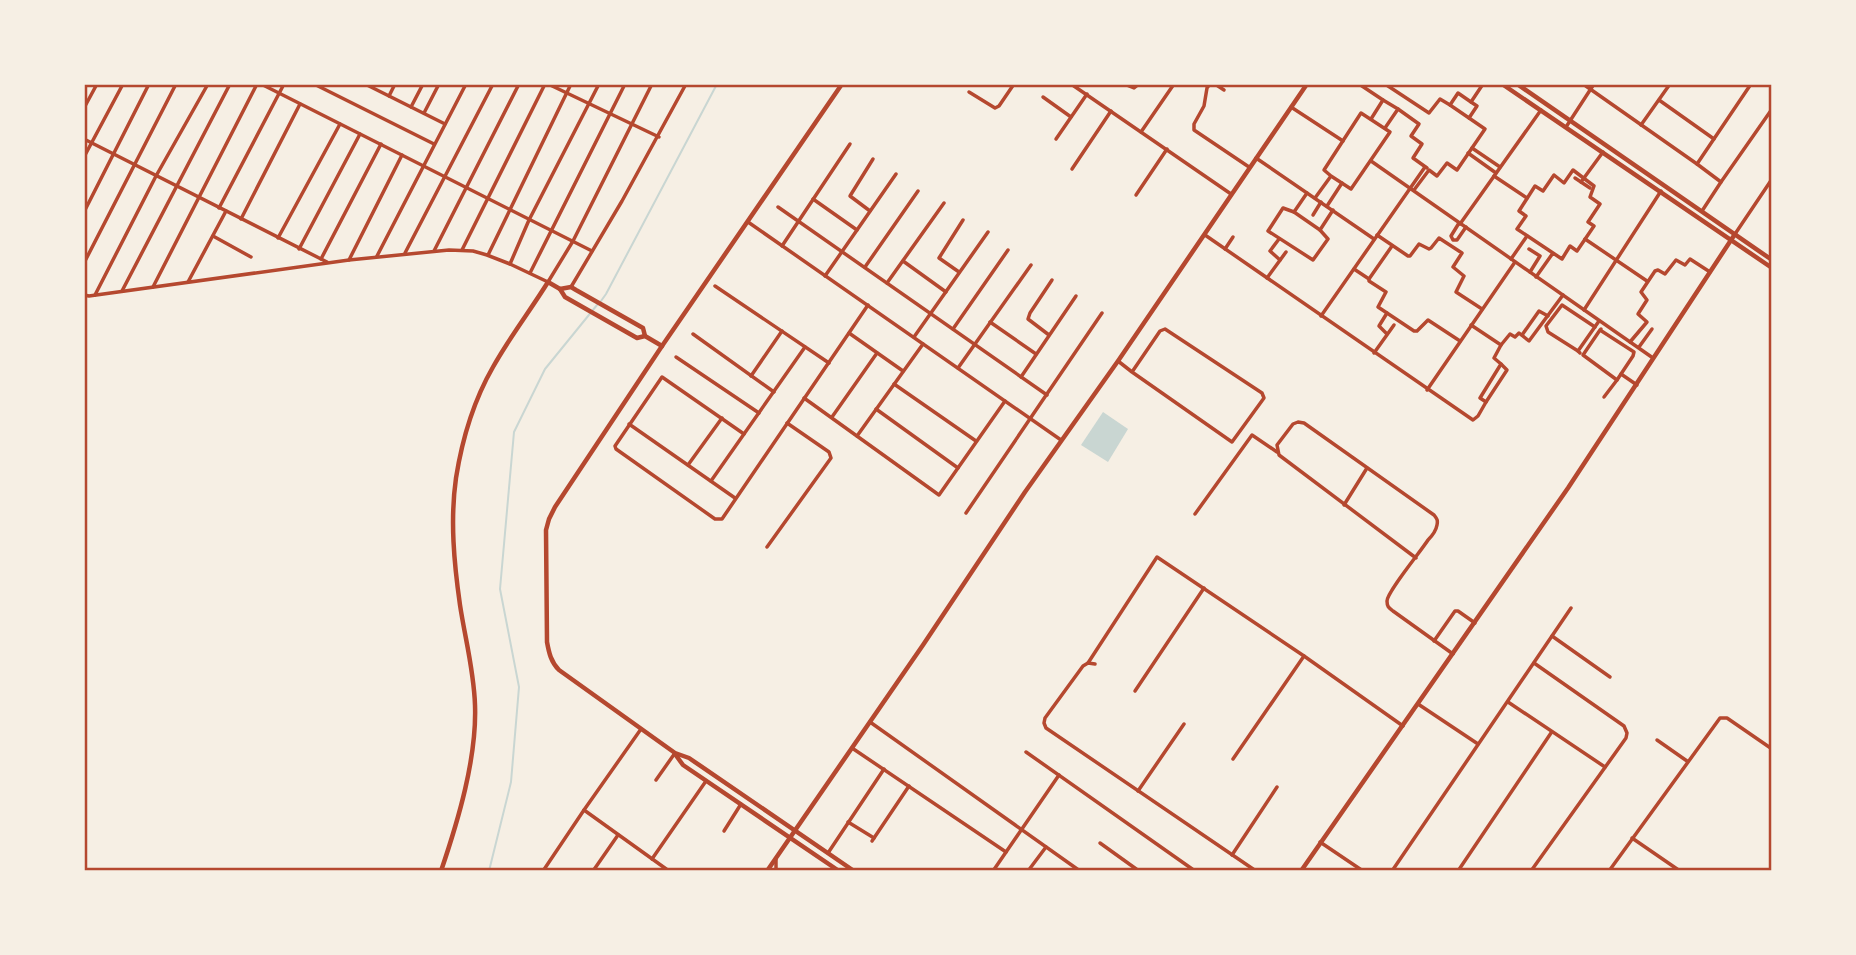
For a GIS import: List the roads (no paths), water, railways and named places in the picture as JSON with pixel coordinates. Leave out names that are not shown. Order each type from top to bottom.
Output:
[{"type":"street","points":[[84,107],[97,84]]},
{"type":"street","points":[[84,157],[122,86],[115,84]]},
{"type":"street","points":[[84,212],[149,84]]},
{"type":"street","points":[[84,263],[176,84]]},
{"type":"street","points":[[95,295],[156,176],[208,84]]},
{"type":"street","points":[[122,291],[230,84]]},
{"type":"street","points":[[153,287],[259,84],[592,251]]},
{"type":"street","points":[[219,208],[284,84]]},
{"type":"street","points":[[314,84],[435,145]]},
{"type":"street","points":[[366,84],[446,124]]},
{"type":"street","points":[[389,96],[395,84]]},
{"type":"street","points":[[411,107],[423,84]]},
{"type":"street","points":[[424,113],[439,84]]},
{"type":"street","points":[[377,257],[467,84]]},
{"type":"street","points":[[405,254],[493,84]]},
{"type":"street","points":[[434,252],[519,84]]},
{"type":"street","points":[[462,250],[547,84],[659,137]]},
{"type":"street","points":[[488,255],[571,84]]},
{"type":"street","points":[[510,264],[529,220],[599,84]]},
{"type":"street","points":[[530,273],[625,84]]},
{"type":"street","points":[[441,871],[464,793],[474,735],[474,683],[460,605],[453,506],[456,477],[468,426],[493,367],[572,242],[652,84]]},
{"type":"street","points":[[570,287],[659,137],[686,84]]},
{"type":"street","points":[[842,84],[555,507],[546,530],[547,642],[553,664],[559,670],[675,753],[690,758],[854,871]]},
{"type":"street","points":[[969,92],[995,108],[1014,84]]},
{"type":"street","points":[[1071,84],[1231,194]]},
{"type":"street","points":[[1124,84],[1134,88],[1139,84]]},
{"type":"street","points":[[1141,132],[1174,84]]},
{"type":"street","points":[[1224,90],[1213,84],[1207,88],[1204,106],[1194,124],[1194,131],[1249,167]]},
{"type":"street","points":[[767,871],[1307,84]]},
{"type":"street","points":[[1359,84],[1419,124],[1411,136],[1422,144],[1413,158],[1437,176],[1447,163],[1457,170],[1485,129],[1440,99],[1429,113],[1385,84]]},
{"type":"street","points":[[1392,89],[1395,84]]},
{"type":"street","points":[[1471,102],[1483,84]]},
{"type":"street","points":[[1502,84],[1661,191],[1733,237],[1771,256]]},
{"type":"street","points":[[1517,84],[1702,211],[1772,268]]},
{"type":"street","points":[[1583,84],[1721,182]]},
{"type":"street","points":[[1566,127],[1594,84]]},
{"type":"street","points":[[1640,125],[1670,84]]},
{"type":"street","points":[[1697,164],[1751,84]]},
{"type":"street","points":[[1450,105],[1458,93],[1477,106],[1469,118]]},
{"type":"street","points":[[1056,139],[1087,94]]},
{"type":"street","points":[[1043,97],[1071,117]]},
{"type":"street","points":[[1371,119],[1383,100]]},
{"type":"street","points":[[1659,100],[1714,139]]},
{"type":"street","points":[[241,219],[300,104]]},
{"type":"street","points":[[1291,107],[1343,141]]},
{"type":"street","points":[[1385,128],[1398,109]]},
{"type":"street","points":[[1702,211],[1772,109]]},
{"type":"street","points":[[1451,242],[1451,236],[1541,110]]},
{"type":"street","points":[[1072,169],[1111,111]]},
{"type":"street","points":[[1361,113],[1371,119],[1390,132],[1351,189],[1324,170],[1361,113]]},
{"type":"street","points":[[278,238],[340,124]]},
{"type":"street","points":[[299,249],[360,134]]},
{"type":"street","points":[[84,139],[328,263]]},
{"type":"street","points":[[321,260],[381,144]]},
{"type":"street","points":[[782,246],[850,144]]},
{"type":"street","points":[[1472,148],[1500,167]]},
{"type":"street","points":[[1136,195],[1167,149]]},
{"type":"street","points":[[1581,182],[1602,152]]},
{"type":"street","points":[[1468,153],[1527,198]]},
{"type":"street","points":[[349,260],[402,155]]},
{"type":"street","points":[[1256,158],[1333,210],[1410,256],[1418,244],[1430,249],[1439,238],[1451,242],[1462,253],[1453,267],[1465,276],[1456,292],[1482,309]]},
{"type":"street","points":[[870,211],[850,196],[873,159]]},
{"type":"street","points":[[1371,161],[1654,359]]},
{"type":"street","points":[[1321,316],[1427,168]]},
{"type":"street","points":[[1573,170],[1594,186],[1590,197],[1600,204],[1587,222],[1594,226],[1577,251],[1570,246],[1562,259],[1517,229],[1526,216],[1518,211],[1527,198],[1535,186],[1543,191],[1554,175],[1564,183],[1573,170]]},
{"type":"street","points":[[825,276],[896,174]]},
{"type":"street","points":[[1315,198],[1331,176]]},
{"type":"street","points":[[1575,178],[1590,188]]},
{"type":"street","points":[[1301,871],[1637,385],[1772,179]]},
{"type":"street","points":[[1327,206],[1342,183]]},
{"type":"street","points":[[865,267],[918,191]]},
{"type":"street","points":[[1584,310],[1661,191]]},
{"type":"street","points":[[1294,212],[1307,193]]},
{"type":"street","points":[[813,199],[857,230]]},
{"type":"street","points":[[1312,215],[1321,202]]},
{"type":"street","points":[[887,283],[944,203]]},
{"type":"street","points":[[778,207],[1047,395]]},
{"type":"street","points":[[1284,207],[1294,212],[1329,238],[1313,260],[1268,231],[1284,207]]},
{"type":"street","points":[[1320,230],[1333,210]]},
{"type":"street","points":[[188,282],[226,211]]},
{"type":"street","points":[[960,272],[939,258],[963,220]]},
{"type":"street","points":[[748,222],[1061,440]]},
{"type":"street","points":[[1451,242],[1456,241],[1466,227]]},
{"type":"street","points":[[914,338],[988,232]]},
{"type":"street","points":[[1203,234],[1473,420],[1507,370],[1494,358],[1501,345],[1510,334],[1515,337],[1519,333],[1529,341],[1563,295]]},
{"type":"street","points":[[213,236],[251,257]]},
{"type":"street","points":[[1427,390],[1527,236]]},
{"type":"street","points":[[1225,249],[1233,237]]},
{"type":"street","points":[[1279,239],[1270,253],[1280,260]]},
{"type":"street","points":[[1585,239],[1647,281]]},
{"type":"street","points":[[1369,279],[1392,245]]},
{"type":"street","points":[[1529,249],[1540,256],[1530,272]]},
{"type":"street","points":[[84,295],[349,260],[462,250],[488,255],[530,273],[561,289],[565,297],[637,338],[645,336],[662,346]]},
{"type":"street","points":[[953,329],[1008,250]]},
{"type":"street","points":[[1267,278],[1286,252]]},
{"type":"street","points":[[1536,277],[1553,253]]},
{"type":"street","points":[[1630,342],[1647,322],[1638,314],[1647,300],[1640,293],[1656,270],[1664,274],[1676,260],[1685,265],[1690,259],[1710,272]]},
{"type":"street","points":[[902,261],[946,292]]},
{"type":"street","points":[[958,368],[1031,265]]},
{"type":"street","points":[[1354,269],[1386,292],[1378,307],[1416,331],[1427,320],[1460,341]]},
{"type":"street","points":[[1049,335],[1029,322],[1028,316],[1052,280]]},
{"type":"street","points":[[715,286],[829,363]]},
{"type":"street","points":[[561,289],[570,287],[618,313],[643,328],[645,336]]},
{"type":"street","points":[[1021,377],[1076,296]]},
{"type":"street","points":[[744,434],[662,377],[616,443],[616,449],[715,519],[722,519],[868,305]]},
{"type":"street","points":[[1595,327],[1563,305],[1546,326],[1548,332],[1617,380]]},
{"type":"street","points":[[1522,335],[1539,311],[1548,316]]},
{"type":"street","points":[[966,513],[1102,313]]},
{"type":"street","points":[[1387,313],[1379,326],[1387,334]]},
{"type":"street","points":[[1578,351],[1599,321]]},
{"type":"street","points":[[990,323],[1036,354]]},
{"type":"street","points":[[1374,353],[1394,325]]},
{"type":"street","points":[[1471,325],[1501,345]]},
{"type":"street","points":[[1118,360],[1132,372],[1232,442],[1265,398],[1262,393],[1165,328],[1160,331],[1132,372]]},
{"type":"street","points":[[1583,355],[1601,329],[1634,352],[1604,397]]},
{"type":"street","points":[[1639,348],[1652,329]]},
{"type":"street","points":[[751,376],[782,331]]},
{"type":"street","points":[[849,333],[903,371]]},
{"type":"street","points":[[693,334],[774,392]]},
{"type":"street","points":[[858,436],[923,344]]},
{"type":"street","points":[[711,481],[805,347]]},
{"type":"street","points":[[832,418],[877,353]]},
{"type":"street","points":[[676,357],[759,413]]},
{"type":"street","points":[[1486,402],[1480,398],[1501,364]]},
{"type":"street","points":[[1621,374],[1637,385]]},
{"type":"street","points":[[894,384],[976,441]]},
{"type":"street","points":[[804,398],[939,495],[1005,401]]},
{"type":"street","points":[[876,409],[958,468]]},
{"type":"street","points":[[688,465],[722,418]]},
{"type":"street","points":[[1278,453],[1276,447],[1279,442],[1293,424],[1301,422],[1434,515],[1437,519],[1436,530],[1387,600],[1388,606],[1453,654]]},
{"type":"street","points":[[767,547],[831,458],[829,452],[787,423]]},
{"type":"street","points":[[629,424],[735,498]]},
{"type":"street","points":[[1195,514],[1252,435],[1416,558]]},
{"type":"street","points":[[1344,505],[1367,468]]},
{"type":"street","points":[[1256,871],[1046,728],[1044,723],[1083,666],[1088,663],[1157,556],[1403,726]]},
{"type":"street","points":[[1135,691],[1204,587]]},
{"type":"street","points":[[1392,871],[1571,608]]},
{"type":"street","points":[[1434,641],[1455,611],[1475,623]]},
{"type":"street","points":[[1552,636],[1610,677]]},
{"type":"street","points":[[1233,759],[1304,656]]},
{"type":"street","points":[[1088,663],[1095,664]]},
{"type":"street","points":[[1531,871],[1626,738],[1626,729],[1534,663]]},
{"type":"street","points":[[1507,702],[1605,767]]},
{"type":"street","points":[[1418,704],[1479,744]]},
{"type":"street","points":[[1609,871],[1720,718],[1727,718],[1772,749]]},
{"type":"street","points":[[870,722],[1080,871]]},
{"type":"street","points":[[1138,791],[1184,724]]},
{"type":"street","points":[[542,871],[641,729]]},
{"type":"street","points":[[1458,871],[1551,733]]},
{"type":"street","points":[[1657,740],[1687,761]]},
{"type":"street","points":[[852,748],[1006,852]]},
{"type":"street","points":[[1026,752],[1195,871]]},
{"type":"street","points":[[656,780],[675,753]]},
{"type":"street","points":[[675,753],[683,765],[839,871]]},
{"type":"street","points":[[828,853],[884,769]]},
{"type":"street","points":[[993,871],[1059,775]]},
{"type":"street","points":[[652,859],[706,781]]},
{"type":"street","points":[[848,822],[873,840],[909,786]]},
{"type":"street","points":[[1232,855],[1277,787]]},
{"type":"street","points":[[724,831],[741,804]]},
{"type":"street","points":[[584,810],[669,871]]},
{"type":"street","points":[[593,871],[618,835]]},
{"type":"street","points":[[1632,838],[1680,871]]},
{"type":"street","points":[[1320,842],[1363,871]]},
{"type":"street","points":[[1100,843],[1139,871]]},
{"type":"street","points":[[1028,871],[1046,847]]},
{"type":"street","points":[[776,858],[776,871]]},
{"type":"waterway","points":[[601,301],[717,84]]},
{"type":"waterway","points":[[489,871],[511,782],[519,687],[500,589],[514,432],[545,369],[597,305]]}]
